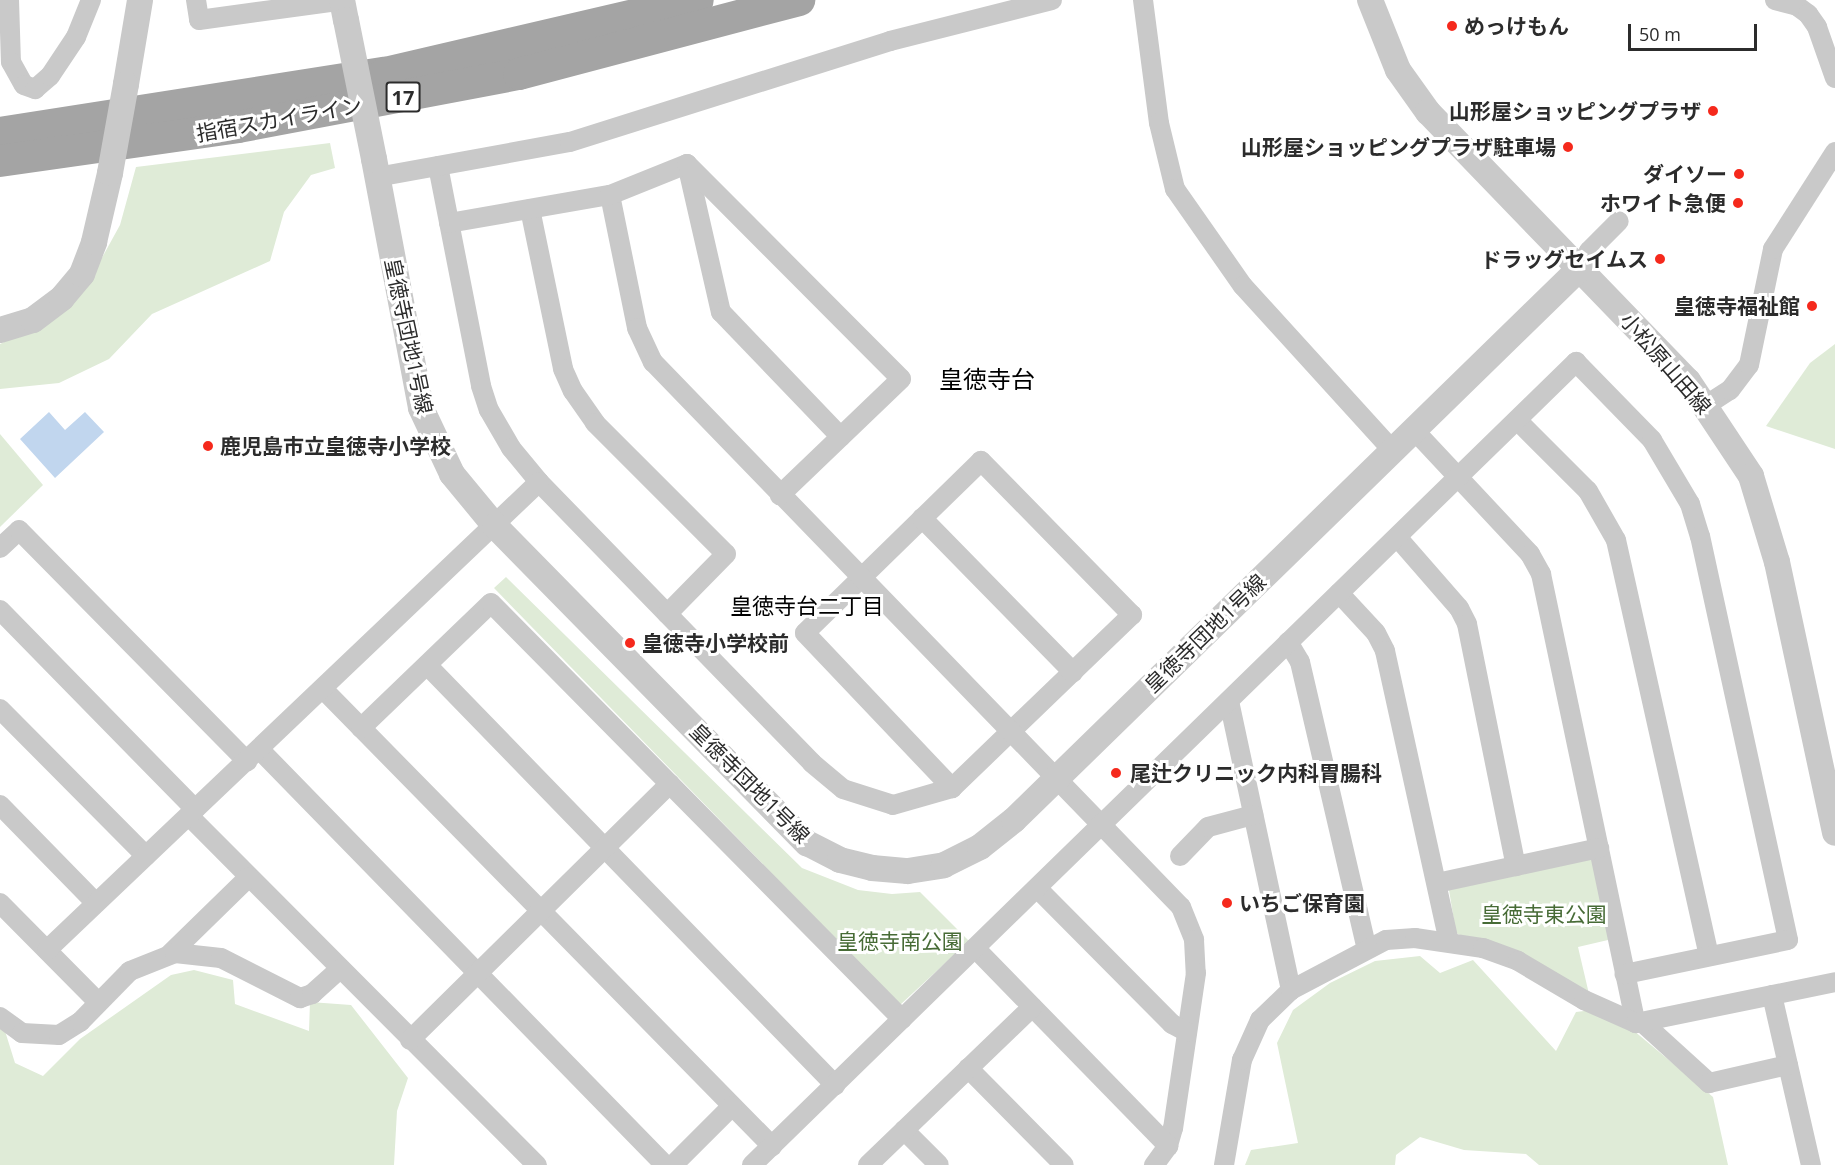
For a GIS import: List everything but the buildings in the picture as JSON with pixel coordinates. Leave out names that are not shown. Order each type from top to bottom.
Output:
[{"type":"main road","name":"指宿スカイライン","points":[[0,133],[385,73],[698,0]]},
{"type":"main road","name":"指宿スカイライン","points":[[0,161],[238,127],[519,74],[799,0]]},
{"type":"street","points":[[9,0],[11,62],[24,84],[35,89],[50,76],[76,37],[91,0]]},
{"type":"street","points":[[0,330],[33,320],[62,298],[82,274],[94,242],[110,173],[140,0]]},
{"type":"street","points":[[196,0],[199,20],[282,5],[344,5]]},
{"type":"street","points":[[375,168],[438,166],[570,142],[890,41],[1052,0]]},
{"type":"street","points":[[1143,0],[1159,123],[1175,189],[1243,286],[1393,450]]},
{"type":"street","name":"小松原山田線","points":[[1370,0],[1407,85],[1688,381],[1751,476],[1761,505],[1835,833]]},
{"type":"street","points":[[1775,0],[1797,6],[1808,14],[1817,27],[1835,78]]},
{"type":"street","name":"皇徳寺団地1号線","points":[[344,5],[421,408],[452,474],[495,526],[807,843],[840,860],[908,871],[944,865],[988,840],[1057,777],[1580,268]]},
{"type":"street","points":[[1705,406],[1730,390],[1749,365],[1773,249],[1835,152]]},
{"type":"street","points":[[449,223],[610,195],[687,164]]},
{"type":"street","points":[[687,164],[721,312],[841,437]]},
{"type":"street","points":[[687,164],[901,379],[780,495]]},
{"type":"street","points":[[438,166],[489,410],[511,448],[539,482],[667,614],[813,763],[843,789],[892,805],[952,788],[1132,615],[981,461],[805,633],[952,788]]},
{"type":"street","points":[[610,195],[637,328],[646,353],[780,495],[1103,823],[1181,907],[1189,924],[1196,956],[1187,1032],[1168,1146],[1154,1165]]},
{"type":"street","points":[[530,209],[563,369],[573,391],[595,423],[726,554],[667,614]]},
{"type":"street","points":[[1580,268],[1589,251],[1619,221]]},
{"type":"street","points":[[752,1165],[1576,362],[1652,440],[1690,504],[1700,536],[1788,940],[1625,974]]},
{"type":"street","points":[[1517,420],[1588,490],[1616,540],[1709,956]]},
{"type":"street","points":[[1414,430],[1530,554],[1541,574],[1625,974],[1639,1022]]},
{"type":"street","points":[[47,950],[539,482]]},
{"type":"street","points":[[922,518],[1073,672]]},
{"type":"street","points":[[0,548],[19,530],[478,973],[665,1165]]},
{"type":"street","points":[[1397,537],[1459,608],[1467,624],[1516,866]]},
{"type":"street","points":[[1339,593],[1376,633],[1385,651],[1449,942]]},
{"type":"street","points":[[361,728],[491,603],[902,1019]]},
{"type":"street","points":[[0,610],[192,812],[249,877],[537,1165]]},
{"type":"street","points":[[1288,642],[1300,662],[1368,949]]},
{"type":"street","points":[[427,665],[835,1085]]},
{"type":"street","points":[[322,689],[772,1146]]},
{"type":"street","points":[[1229,701],[1291,990]]},
{"type":"street","points":[[0,709],[146,856]]},
{"type":"street","points":[[410,1040],[670,784]]},
{"type":"street","points":[[0,805],[96,903]]},
{"type":"street","points":[[1180,856],[1208,827],[1253,815]]},
{"type":"street","points":[[1437,883],[1599,848]]},
{"type":"street","points":[[170,954],[249,877]]},
{"type":"street","points":[[1037,888],[1172,1024],[1187,1032]]},
{"type":"street","points":[[0,903],[98,1002]]},
{"type":"street","points":[[1224,1165],[1246,1044],[1273,1003],[1291,990],[1368,949],[1400,938],[1449,942],[1503,954],[1584,1000],[1639,1022],[1709,1083],[1788,1065]]},
{"type":"street","points":[[975,948],[1168,1146]]},
{"type":"street","points":[[0,1017],[22,1033],[48,1037],[70,1030],[130,970],[170,954],[207,953],[300,998],[312,994],[340,969]]},
{"type":"street","points":[[1639,1022],[1835,982]]},
{"type":"street","points":[[1772,995],[1811,1165]]},
{"type":"street","points":[[868,1165],[1032,1007]]},
{"type":"street","points":[[968,1068],[1064,1165]]},
{"type":"street","points":[[673,1165],[732,1106]]},
{"type":"street","points":[[904,1130],[939,1165]]},
{"type":"green space","points":[[330,143],[335,168],[311,175],[284,212],[270,261],[152,314],[109,359],[59,383],[0,389],[0,344],[52,319],[87,285],[120,225],[136,167]]},
{"type":"green space","points":[[1835,344],[1835,449],[1766,426],[1810,363]]},
{"type":"green space","points":[[0,434],[43,485],[0,527]]},
{"type":"green space","name":"皇徳寺南公園","points":[[506,577],[802,868],[858,890],[892,894],[920,892],[969,941],[900,1005],[494,588]]},
{"type":"green space","name":"皇徳寺東公園","points":[[1588,858],[1594,862],[1611,936],[1608,940],[1578,947],[1589,994],[1456,933],[1449,890]]},
{"type":"green space","points":[[1420,956],[1440,973],[1473,960],[1556,1051],[1576,1012],[1592,1010],[1627,1025],[1713,1097],[1728,1165],[1539,1165],[1526,1154],[1464,1150],[1420,1137],[1396,1155],[1395,1165],[1245,1165],[1251,1150],[1298,1143],[1277,1043],[1293,1010],[1330,983],[1375,961]]},
{"type":"green space","points":[[194,970],[233,980],[235,1004],[309,1031],[310,1002],[351,1005],[408,1078],[397,1111],[394,1165],[0,1165],[0,1028],[5,1031],[15,1063],[43,1076],[80,1039],[171,975]]},
{"type":"water","points":[[49,412],[65,430],[85,412],[104,432],[55,478],[20,439]]},
{"type":"place","name":"めっけもん","points":[[1452,26]]},
{"type":"place","name":"山形屋ショッピングプラザ","points":[[1713,111]]},
{"type":"place","name":"山形屋ショッピングプラザ駐車場","points":[[1568,147]]},
{"type":"place","name":"ダイソー","points":[[1739,174]]},
{"type":"place","name":"ホワイト急便","points":[[1738,203]]},
{"type":"place","name":"ドラッグセイムス","points":[[1660,259]]},
{"type":"place","name":"皇徳寺福祉館","points":[[1812,306]]},
{"type":"place","name":"鹿児島市立皇徳寺小学校","points":[[208,446]]},
{"type":"place","name":"皇徳寺小学校前","points":[[630,643]]},
{"type":"place","name":"尾辻クリニック内科胃腸科","points":[[1116,773]]},
{"type":"place","name":"いちご保育園","points":[[1227,903]]},
{"type":"district","name":"皇徳寺台","points":[[987,379]]},
{"type":"district","name":"皇徳寺台二丁目","points":[[807,606]]}]
